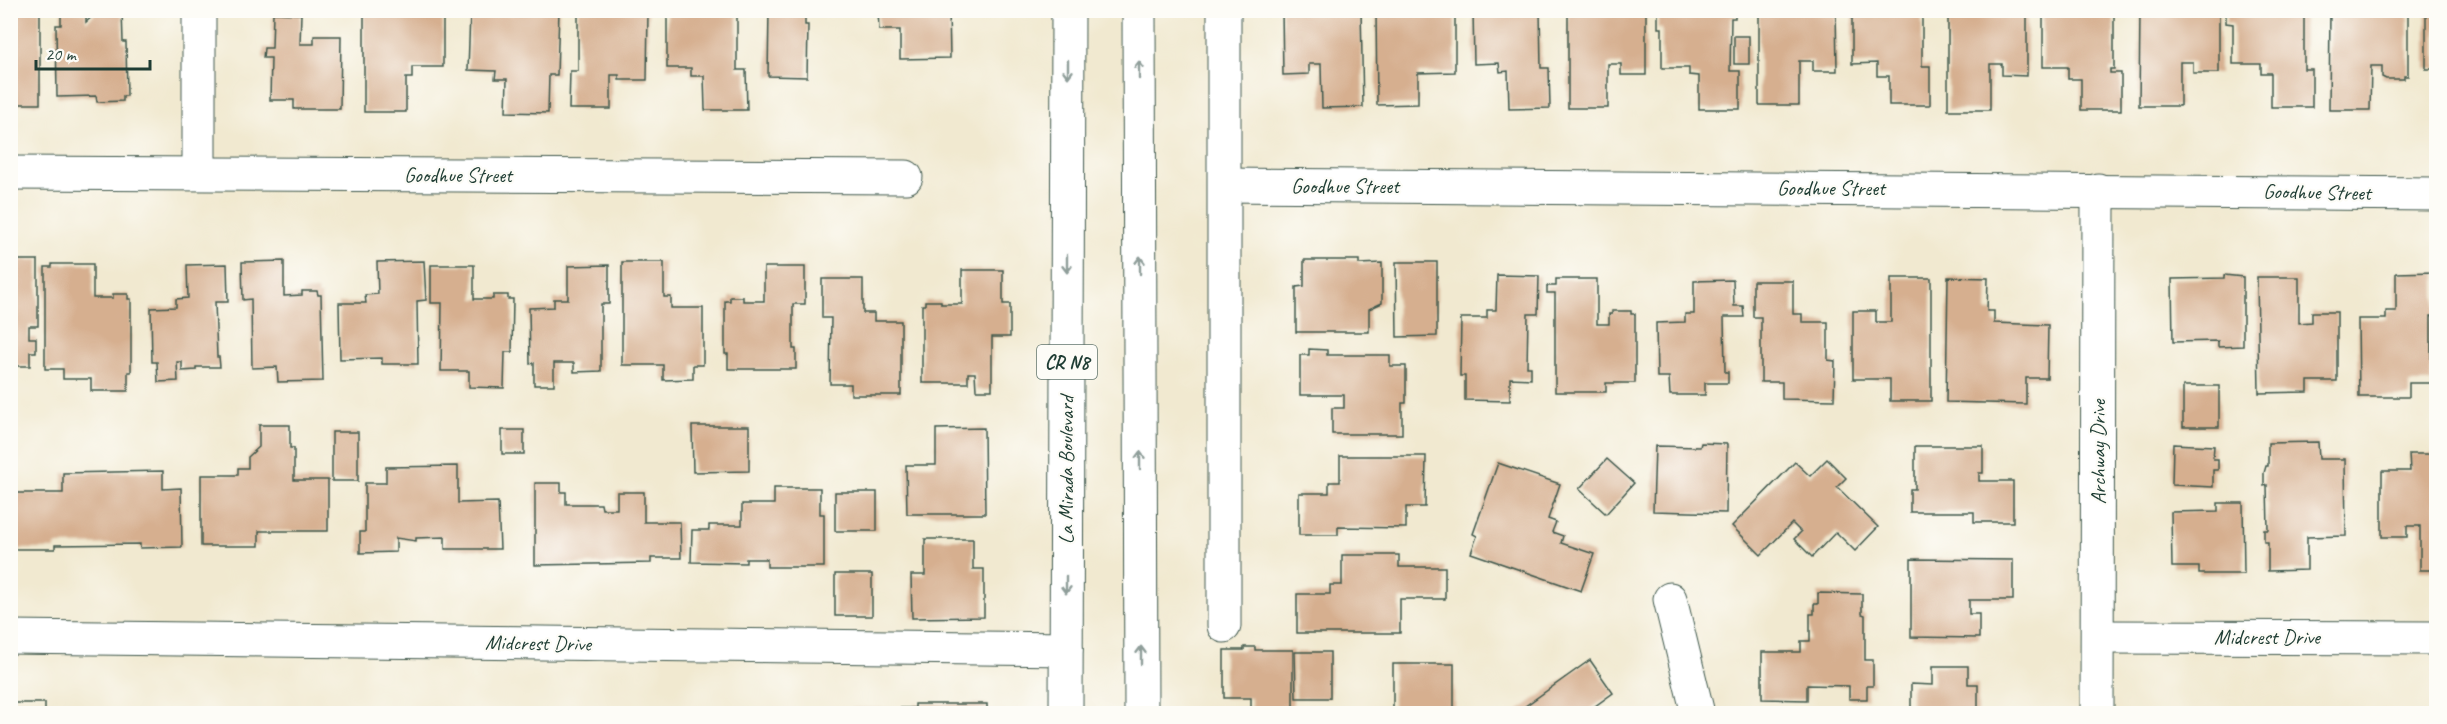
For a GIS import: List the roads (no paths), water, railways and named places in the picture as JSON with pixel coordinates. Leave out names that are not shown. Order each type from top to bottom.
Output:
[{"type":"street","points":[[199,10],[199,173]]},
{"type":"street","name":"La Mirada Boulevard","points":[[1066,714],[1068,10]]},
{"type":"street","points":[[1139,10],[1141,714]]},
{"type":"street","points":[[1224,10],[1224,626]]},
{"type":"street","name":"Goodhue Street","points":[[10,173],[906,177]]},
{"type":"street","name":"Goodhue Street","points":[[1225,185],[2436,194]]},
{"type":"street","name":"Archway Drive","points":[[2097,714],[2098,190]]},
{"type":"street","points":[[1670,599],[1698,714]]},
{"type":"street","name":"Midcrest Drive","points":[[10,637],[1066,649]]},
{"type":"street","name":"Midcrest Drive","points":[[2098,637],[2436,638]]}]
